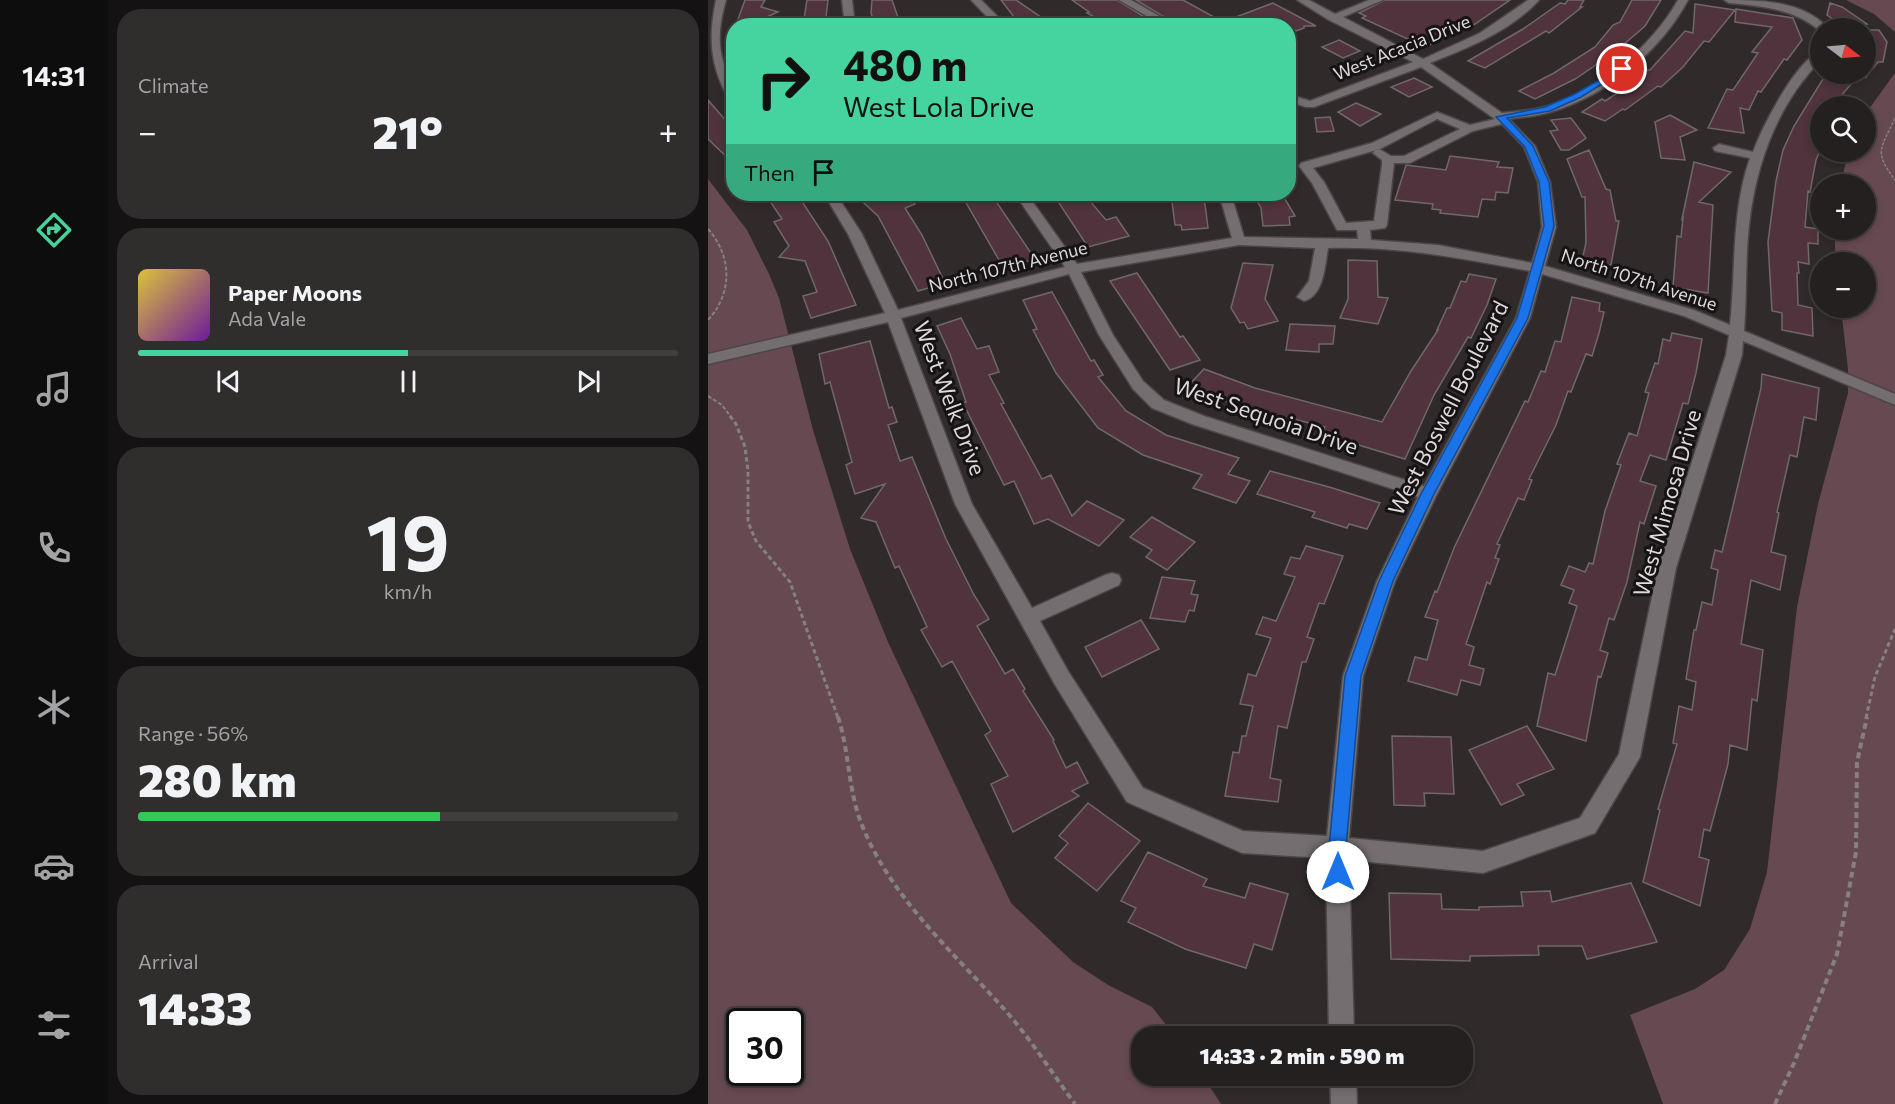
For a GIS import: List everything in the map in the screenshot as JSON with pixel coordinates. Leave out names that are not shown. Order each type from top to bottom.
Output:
[{"type":"street","points":[[721,0],[715,22],[714,51],[717,68],[726,84]]},
{"type":"street","points":[[847,0],[849,18]]},
{"type":"street","points":[[976,0],[994,18]]},
{"type":"street","points":[[1124,0],[1157,18]]},
{"type":"street","name":"West Boswell Boulevard","points":[[1302,0],[1421,62],[1502,118],[1529,146],[1544,182],[1549,226],[1523,318],[1428,494],[1386,581],[1353,676],[1337,848],[1342,1026]]},
{"type":"street","points":[[1333,18],[1378,0]]},
{"type":"street","name":"West Acacia Drive","points":[[1296,100],[1310,105],[1341,91],[1468,44],[1509,21],[1534,0]]},
{"type":"street","points":[[1371,147],[1388,159],[1406,160],[1469,129],[1502,118],[1547,110],[1622,69],[1656,40],[1683,0]]},
{"type":"street","points":[[1730,0],[1783,8],[1810,18]]},
{"type":"street","name":"West Mimosa Drive","points":[[1337,848],[1483,862],[1587,826],[1629,757],[1667,568],[1730,371],[1736,343],[1743,212],[1756,156],[1786,97],[1810,65]]},
{"type":"street","points":[[1388,159],[1380,225],[1342,227],[1318,182],[1305,166],[1371,147],[1437,116],[1469,129]]},
{"type":"street","points":[[1719,148],[1756,156]]},
{"type":"street","name":"West Welk Drive","points":[[834,201],[855,234],[892,316],[964,504],[1061,677],[1135,795],[1242,842],[1337,848]]},
{"type":"street","name":"West Sequoia Drive","points":[[1026,201],[1073,269],[1113,345],[1138,385],[1158,404],[1198,420],[1428,494]]},
{"type":"street","points":[[1226,201],[1239,241]]},
{"type":"street","points":[[1363,226],[1365,243]]},
{"type":"street","name":"North 107th Avenue","points":[[708,359],[892,316],[1073,269],[1239,241],[1365,243],[1438,249],[1537,268],[1689,313],[1895,400]]},
{"type":"street","points":[[1304,297],[1316,281],[1322,244]]},
{"type":"street","points":[[1028,618],[1112,580]]},
{"type":"street","points":[[1343,1086],[1344,1104]]},
{"type":"path","points":[[1895,118],[1880,152],[1881,162],[1895,180]]},
{"type":"path","points":[[708,229],[719,241],[723,251],[726,286],[721,305],[708,320]]},
{"type":"path","points":[[708,396],[727,411],[736,424],[745,447],[748,471],[748,522],[756,541],[789,582],[799,606],[839,721],[860,819],[883,866],[949,951],[1005,1010],[1075,1104]]},
{"type":"path","points":[[1775,1104],[1794,1063],[1837,954],[1856,852],[1857,762],[1875,677],[1895,630]]},
{"type":"shaded area","points":[[1846,0],[1895,0],[1895,32],[1874,14]]},
{"type":"shaded area","points":[[1895,73],[1895,1104],[1663,1104],[1630,1015],[1695,989],[1724,970],[1750,929],[1767,872],[1797,607],[1818,504],[1848,393],[1848,369],[1842,318],[1876,318],[1876,252],[1835,252],[1835,240],[1876,240],[1876,174],[1843,174],[1846,162],[1876,162],[1876,99]]},
{"type":"shaded area","points":[[708,179],[747,230],[769,274],[779,298],[813,430],[850,549],[888,642],[1011,903],[1073,962],[1108,985],[1152,1007],[1167,1026],[1131,1026],[1131,1086],[1209,1086],[1221,1104],[708,1104]]},
{"type":"building","points":[[745,0],[765,0],[761,7],[778,12],[764,18],[738,18]]},
{"type":"building","points":[[807,0],[828,0],[826,18],[804,18]]},
{"type":"building","points":[[872,0],[892,0],[898,18],[873,18]]},
{"type":"building","points":[[1001,0],[1016,0],[1042,18],[1015,18]]},
{"type":"building","points":[[1072,0],[1117,0],[1146,18],[1096,18],[1087,13],[1089,12]]},
{"type":"building","points":[[1136,0],[1183,0],[1216,18],[1166,18]]},
{"type":"building","points":[[1385,0],[1510,0],[1475,24],[1425,47],[1362,18],[1366,16],[1359,13]]},
{"type":"building","points":[[1568,0],[1584,0],[1580,7],[1582,7],[1549,33],[1546,31],[1485,68],[1468,61],[1523,29],[1560,3],[1565,4]]},
{"type":"building","points":[[1632,0],[1661,0],[1645,26],[1615,52],[1575,79],[1535,99],[1519,91],[1554,73],[1595,47],[1613,25],[1620,22]]},
{"type":"building","points":[[1273,3],[1316,26],[1304,26],[1296,31],[1296,18],[1234,18]]},
{"type":"building","points":[[1830,3],[1842,7],[1858,18],[1831,18],[1827,15]]},
{"type":"building","points":[[1695,4],[1735,10],[1709,42],[1704,41],[1683,67],[1661,87],[1658,86],[1625,110],[1623,109],[1605,121],[1582,112],[1602,99],[1605,101],[1650,70],[1685,31],[1693,33]]},
{"type":"building","points":[[1736,9],[1793,18],[1802,40],[1787,60],[1784,59],[1761,92],[1758,91],[1749,110],[1740,108],[1744,133],[1708,128],[1727,89],[1733,90],[1758,53],[1752,52],[1772,27],[1735,22]]},
{"type":"building","points":[[1876,30],[1879,30],[1887,42],[1883,62],[1876,64]]},
{"type":"building","points":[[1339,40],[1360,51],[1343,58],[1322,47]]},
{"type":"building","points":[[1414,78],[1432,87],[1409,97],[1391,87]]},
{"type":"building","points":[[1820,84],[1851,84],[1841,96],[1812,96]]},
{"type":"building","points":[[708,100],[726,121],[726,156],[708,139]]},
{"type":"building","points":[[1810,100],[1810,162],[1816,162],[1813,174],[1810,174],[1805,227],[1810,228],[1810,240],[1818,240],[1818,244],[1808,243],[1809,264],[1798,262],[1799,273],[1797,273],[1798,305],[1810,308],[1813,336],[1782,330],[1782,313],[1772,311],[1768,242],[1776,181],[1783,150]]},
{"type":"building","points":[[1356,103],[1381,114],[1360,126],[1338,112]]},
{"type":"building","points":[[1670,115],[1697,130],[1680,137],[1685,160],[1661,158],[1655,122]]},
{"type":"building","points":[[1330,117],[1334,131],[1317,132],[1315,118]]},
{"type":"building","points":[[1571,118],[1586,138],[1569,150],[1561,150],[1550,131],[1558,130],[1551,120]]},
{"type":"building","points":[[1589,150],[1606,189],[1610,190],[1616,221],[1619,221],[1611,265],[1582,260],[1586,243],[1585,197],[1582,197],[1567,159]]},
{"type":"building","points":[[1450,156],[1499,162],[1497,167],[1513,168],[1508,193],[1496,192],[1495,200],[1482,199],[1478,217],[1440,213],[1441,210],[1432,209],[1433,204],[1395,200],[1406,165],[1446,170]]},
{"type":"building","points":[[1694,162],[1731,172],[1699,202],[1713,205],[1708,293],[1673,287],[1677,236],[1681,237],[1682,219]]},
{"type":"building","points":[[770,201],[802,201],[828,241],[856,305],[811,318],[803,296],[817,292],[805,261],[779,257],[789,246],[774,222],[782,219]]},
{"type":"building","points":[[862,201],[912,201],[915,204],[905,208],[922,235],[945,283],[918,291],[878,216]]},
{"type":"building","points":[[965,201],[996,201],[1035,259],[1008,267],[1005,259],[999,260]]},
{"type":"building","points":[[1058,201],[1090,201],[1106,220],[1116,217],[1129,236],[1088,247]]},
{"type":"building","points":[[1172,201],[1203,201],[1205,204],[1208,228],[1182,230],[1181,225],[1175,225]]},
{"type":"building","points":[[1257,201],[1286,201],[1295,216],[1289,217],[1290,225],[1263,226],[1261,208]]},
{"type":"building","points":[[1348,260],[1377,261],[1378,297],[1388,298],[1378,324],[1340,318],[1348,299]]},
{"type":"building","points":[[1243,263],[1273,265],[1265,299],[1278,321],[1248,329],[1244,322],[1240,323],[1231,308]]},
{"type":"building","points":[[1137,273],[1180,337],[1183,336],[1200,360],[1170,370],[1110,281]]},
{"type":"building","points":[[1469,274],[1496,279],[1487,305],[1471,338],[1468,337],[1434,395],[1405,459],[1322,434],[1325,427],[1290,418],[1287,423],[1265,416],[1267,412],[1230,403],[1187,387],[1204,369],[1255,388],[1382,422],[1438,330],[1461,281],[1466,282]]},
{"type":"building","points":[[1052,292],[1091,361],[1094,360],[1103,375],[1098,377],[1126,411],[1166,435],[1239,458],[1228,474],[1250,481],[1236,503],[1193,488],[1202,475],[1143,455],[1098,428],[1056,373],[1033,330],[1037,329],[1023,300]]},
{"type":"building","points":[[1572,297],[1600,303],[1599,311],[1604,312],[1592,356],[1586,354],[1571,392],[1568,391],[1556,425],[1529,479],[1532,480],[1524,500],[1518,498],[1497,544],[1500,545],[1495,558],[1499,559],[1490,584],[1487,582],[1466,644],[1474,647],[1469,665],[1484,669],[1480,685],[1461,680],[1457,695],[1408,681],[1415,657],[1427,660],[1438,620],[1425,617],[1435,591],[1437,592],[1454,548],[1525,401],[1528,402],[1541,371],[1545,372],[1555,341],[1561,342]]},
{"type":"building","points":[[961,318],[977,349],[989,346],[999,372],[989,375],[1004,403],[1001,404],[1042,479],[1051,475],[1072,516],[1087,501],[1124,520],[1099,546],[1048,519],[1034,524],[1014,481],[1004,485],[963,403],[966,402],[950,354],[937,326]]},
{"type":"building","points":[[1290,324],[1335,326],[1333,344],[1319,344],[1319,352],[1286,350]]},
{"type":"building","points":[[1672,333],[1702,339],[1696,373],[1688,404],[1683,403],[1666,460],[1650,455],[1640,481],[1656,486],[1644,524],[1640,522],[1627,582],[1614,620],[1609,618],[1600,650],[1608,653],[1601,677],[1598,676],[1586,741],[1537,726],[1548,673],[1555,675],[1577,606],[1569,603],[1574,590],[1561,585],[1569,566],[1585,572],[1589,563],[1593,564],[1605,511],[1621,465],[1617,464],[1629,433],[1637,436],[1649,393],[1645,392],[1655,363],[1658,364],[1663,339],[1670,341]]},
{"type":"building","points":[[870,341],[889,408],[892,407],[897,422],[888,425],[900,461],[912,457],[946,539],[974,595],[989,619],[977,626],[1005,674],[1013,669],[1025,689],[1023,691],[1054,740],[1066,768],[1077,762],[1088,783],[1072,791],[1079,796],[1013,832],[991,784],[1008,776],[985,735],[991,731],[952,661],[942,667],[921,630],[927,627],[899,566],[895,568],[876,522],[861,518],[885,484],[855,494],[846,465],[852,462],[830,382],[825,384],[819,354]]},
{"type":"building","points":[[1762,374],[1819,388],[1816,420],[1804,417],[1797,457],[1790,455],[1777,512],[1779,513],[1771,552],[1786,556],[1780,590],[1751,580],[1741,644],[1763,650],[1757,701],[1752,699],[1747,750],[1730,745],[1728,764],[1710,831],[1704,829],[1699,857],[1709,860],[1700,906],[1643,882],[1660,810],[1658,809],[1677,744],[1673,743],[1679,706],[1692,710],[1696,682],[1686,679],[1694,630],[1696,630],[1702,602],[1712,605],[1718,570],[1711,568],[1715,550],[1722,552],[1761,388]]},
{"type":"building","points":[[1270,471],[1380,503],[1367,529],[1349,524],[1347,528],[1312,517],[1315,512],[1257,494]]},
{"type":"building","points":[[1152,517],[1195,542],[1167,570],[1146,557],[1152,550],[1130,537]]},
{"type":"building","points":[[1306,546],[1343,556],[1324,604],[1319,603],[1307,637],[1314,639],[1306,662],[1302,662],[1287,728],[1278,726],[1270,778],[1281,780],[1278,802],[1225,796],[1233,752],[1239,753],[1242,736],[1246,736],[1253,706],[1240,704],[1248,674],[1256,676],[1271,638],[1256,634],[1263,617],[1276,621],[1295,577],[1284,574],[1291,557],[1300,559]]},
{"type":"building","points":[[1162,577],[1195,581],[1191,594],[1198,595],[1194,611],[1189,610],[1185,622],[1150,618]]},
{"type":"building","points":[[1141,620],[1159,649],[1102,677],[1085,647]]},
{"type":"building","points":[[1527,726],[1554,769],[1517,784],[1524,795],[1501,805],[1469,750]]},
{"type":"building","points":[[1392,736],[1451,737],[1454,794],[1424,793],[1425,806],[1394,805]]},
{"type":"building","points":[[1088,803],[1140,841],[1097,891],[1055,858],[1068,843],[1059,836]]},
{"type":"building","points":[[1148,852],[1207,879],[1203,886],[1245,898],[1250,883],[1288,894],[1272,950],[1254,944],[1246,968],[1185,949],[1128,922],[1136,908],[1121,901]]},
{"type":"building","points":[[1631,883],[1657,942],[1587,959],[1582,946],[1538,946],[1539,955],[1470,956],[1470,961],[1391,959],[1389,893],[1441,894],[1442,909],[1479,910],[1479,907],[1523,906],[1521,892],[1550,891],[1552,902]]},
{"type":"route","points":[[1338,872],[1337,848],[1353,676],[1386,581],[1428,494],[1523,318],[1549,226],[1544,182],[1529,146],[1500,117],[1547,110],[1622,69]]}]
